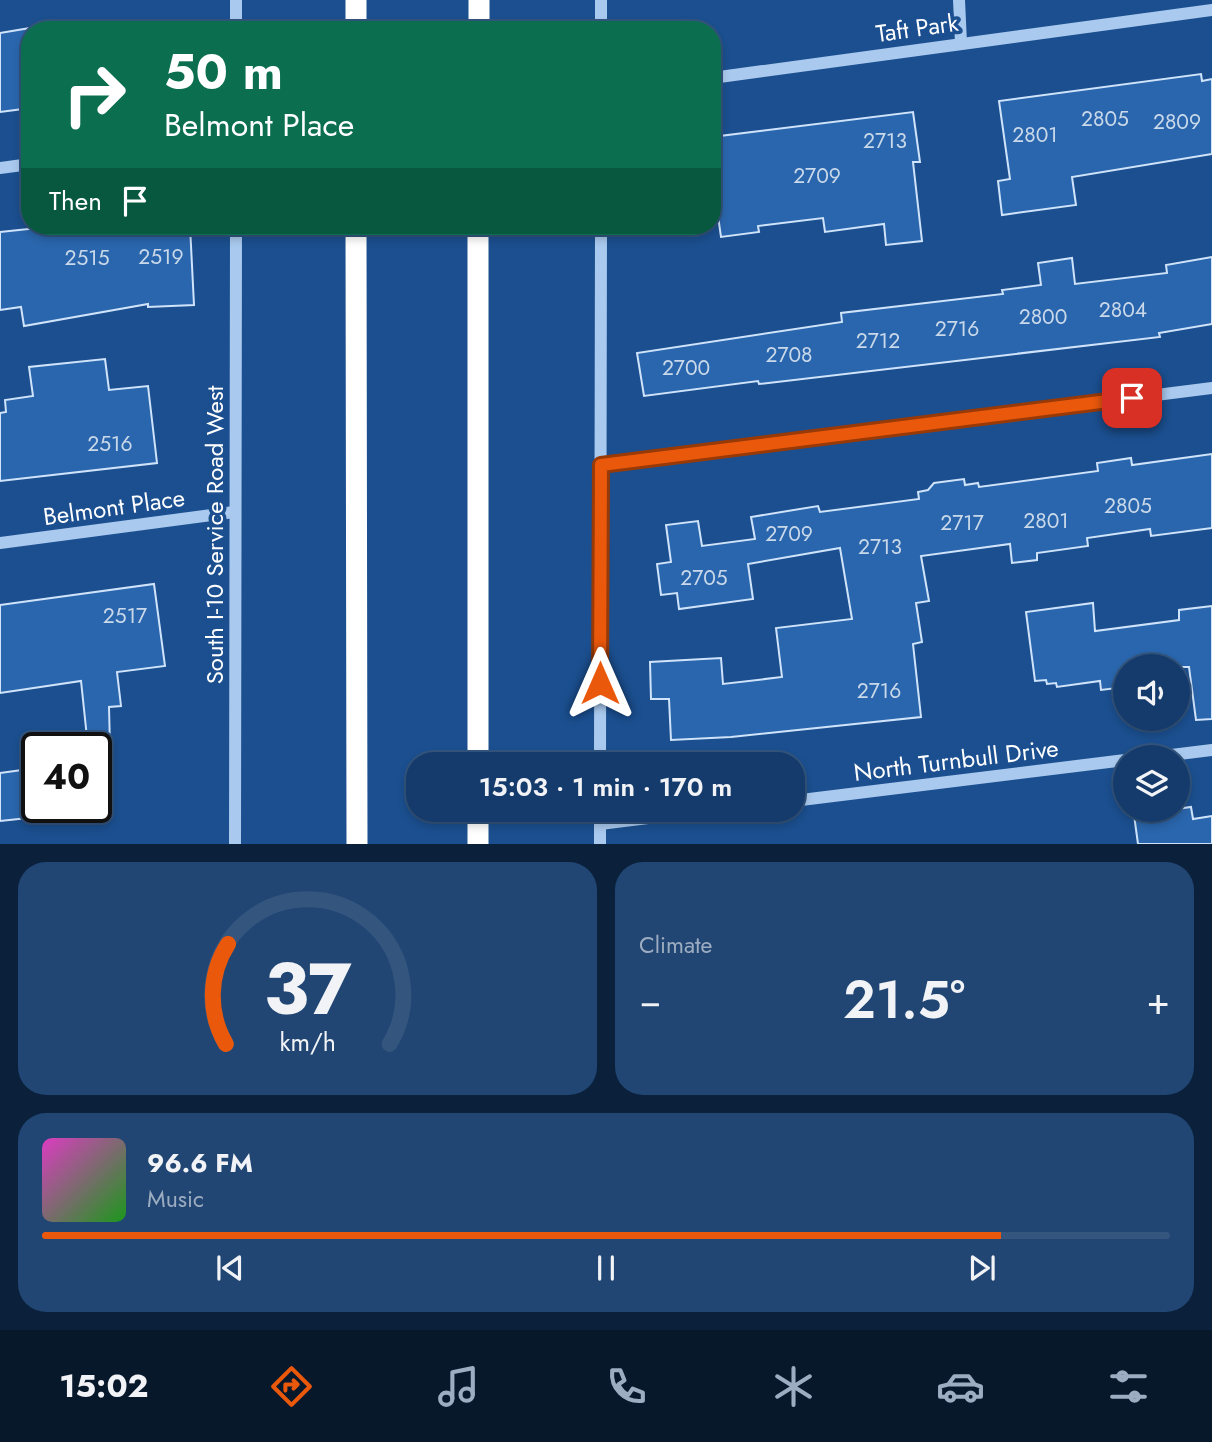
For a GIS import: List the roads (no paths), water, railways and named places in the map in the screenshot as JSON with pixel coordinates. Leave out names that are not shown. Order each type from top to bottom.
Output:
[{"type":"highway","points":[[356,0],[356,21]]},
{"type":"highway","points":[[479,0],[479,21]]},
{"type":"highway","points":[[356,235],[357,844]]},
{"type":"highway","points":[[478,235],[478,752]]},
{"type":"highway","points":[[478,822],[478,844]]},
{"type":"street","points":[[236,0],[236,21]]},
{"type":"street","points":[[601,0],[601,21]]},
{"type":"street","points":[[959,0],[961,43]]},
{"type":"street","name":"Taft Park","points":[[721,77],[1212,10]]},
{"type":"street","points":[[0,169],[21,166]]},
{"type":"street","name":"South I-10 Service Road West","points":[[235,844],[236,235]]},
{"type":"street","points":[[600,235],[600,752]]},
{"type":"street","points":[[601,465],[1212,388]]},
{"type":"street","name":"Belmont Place","points":[[0,543],[234,512]]},
{"type":"street","points":[[1190,753],[1212,750]]},
{"type":"street","name":"North Turnbull Drive","points":[[805,799],[1113,761]]},
{"type":"street","points":[[600,822],[600,844]]}]
